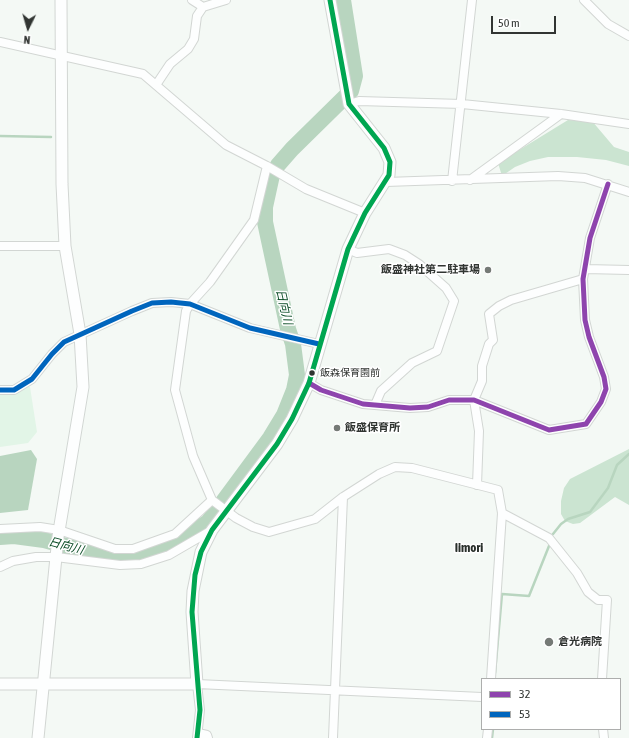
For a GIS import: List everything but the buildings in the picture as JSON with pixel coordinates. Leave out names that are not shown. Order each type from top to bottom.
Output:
[{"type":"street","points":[[38,738],[56,555],[83,387],[80,334],[65,246],[61,0]]},
{"type":"street","points":[[192,0],[203,7]]},
{"type":"street","points":[[156,85],[170,64],[188,50],[194,39],[197,16],[203,7],[226,0]]},
{"type":"street","points":[[208,738],[207,735],[197,736],[200,710],[192,612],[193,591],[201,552],[212,530],[277,444],[292,419],[309,382],[348,249],[365,213],[386,182],[389,175],[390,162],[384,148],[349,103],[330,0]]},
{"type":"street","points":[[452,181],[462,104],[472,0]]},
{"type":"street","points":[[584,0],[608,24],[629,36]]},
{"type":"street","points":[[0,42],[143,74],[226,145],[267,166],[306,189],[365,213]]},
{"type":"street","points":[[349,103],[359,101],[462,104],[561,114],[629,124]]},
{"type":"street","points":[[470,180],[561,114]]},
{"type":"street","points":[[267,166],[254,220],[210,282],[190,304],[186,311],[175,390],[193,456],[212,500],[253,527],[269,532],[314,519],[343,497],[379,474],[395,467],[412,468],[498,490],[502,513],[491,678]]},
{"type":"street","points":[[386,182],[452,181],[558,176],[585,178],[608,184],[629,192]]},
{"type":"street","points":[[309,382],[334,394],[363,404],[410,408],[428,407],[449,400],[474,400],[549,430],[586,424],[601,402],[606,389],[604,377],[589,337],[585,320],[583,279],[590,238],[608,184]]},
{"type":"street","points":[[0,246],[65,246]]},
{"type":"street","points":[[348,249],[357,253],[389,249],[405,255],[446,288],[454,301],[452,311],[446,319],[437,351],[412,363],[381,391],[375,404]]},
{"type":"street","points":[[585,269],[629,270]]},
{"type":"street","points":[[477,484],[479,432],[474,400],[482,381],[482,366],[489,344],[493,340],[489,314],[511,300],[583,279]]},
{"type":"street","points":[[0,390],[14,390],[32,379],[52,354],[64,342],[152,303],[171,302],[190,304],[250,328],[319,344]]},
{"type":"street","points":[[333,738],[343,497]]},
{"type":"street","points":[[0,529],[40,527],[115,550],[133,549],[175,534],[212,500]]},
{"type":"street","points":[[502,513],[549,538],[577,573],[588,592],[598,600],[607,600],[602,678]]},
{"type":"street","points":[[0,567],[14,561],[56,555],[120,566],[142,564],[169,556],[212,530]]},
{"type":"street","points":[[0,684],[197,684],[481,697]]},
{"type":"shaded area","points":[[568,120],[592,121],[614,147],[629,152],[629,166],[606,160],[577,157],[548,157],[530,161],[515,167],[502,176],[498,163]]},
{"type":"shaded area","points":[[30,387],[37,432],[28,443],[0,447],[0,393],[18,392]]},
{"type":"shaded area","points":[[629,449],[629,505],[615,497],[580,523],[573,524],[565,521],[561,514],[561,501],[564,488],[570,479]]},
{"type":"shaded area","points":[[31,450],[37,459],[28,510],[0,513],[0,456]]},
{"type":"waterway","name":"日向川","points":[[0,537],[14,536],[44,540],[110,558],[130,560],[147,557],[164,550],[208,522],[270,438],[284,415],[294,390],[297,375],[293,344],[288,329],[265,222],[265,207],[272,175],[278,165],[292,149],[351,91],[355,76],[343,0]]},
{"type":"waterway","points":[[0,136],[51,137]]},
{"type":"waterway","points":[[553,534],[561,524],[568,519],[590,512],[608,488],[617,465],[629,454]]},
{"type":"waterway","points":[[495,673],[502,594],[529,596],[549,546]]},
{"type":"waterway","points":[[492,738],[493,730]]},
{"type":"transit line","points":[[197,738],[200,710],[192,612],[195,575],[201,552],[212,530],[277,444],[292,419],[309,383],[348,249],[365,213],[389,175],[390,162],[384,148],[349,104],[330,0]]},
{"type":"transit line","name":"32","points":[[309,383],[321,390],[363,404],[410,408],[428,407],[449,400],[474,400],[549,430],[586,424],[601,402],[606,389],[604,377],[589,337],[585,320],[583,279],[590,238],[608,184]]},
{"type":"transit line","name":"53","points":[[0,390],[14,390],[32,379],[52,354],[64,342],[152,303],[171,302],[190,304],[250,328],[319,344]]},
{"type":"place","name":"飯盛神社第二駐車場","points":[[488,270]]},
{"type":"place","name":"飯森保育園前","points":[[312,373]]},
{"type":"place","name":"飯盛保育所","points":[[337,428]]},
{"type":"place","name":"倉光病院","points":[[549,642]]},
{"type":"district","name":"Iimori","points":[[469,548]]}]
